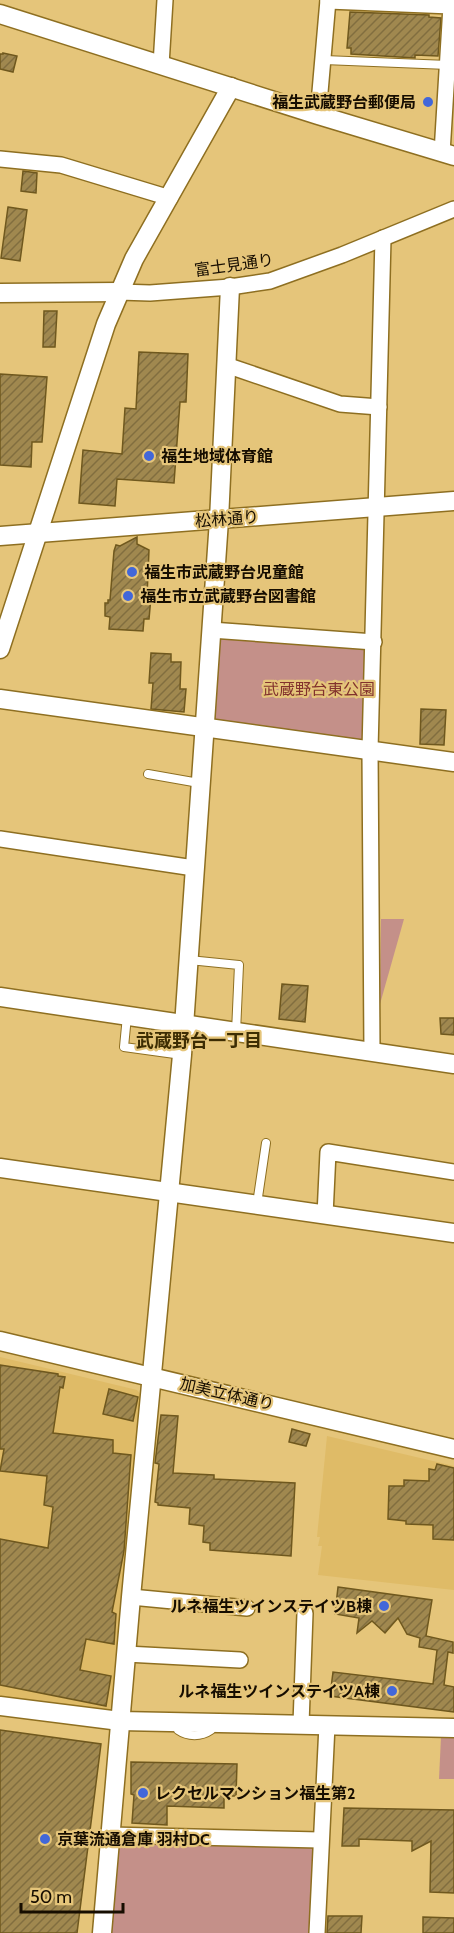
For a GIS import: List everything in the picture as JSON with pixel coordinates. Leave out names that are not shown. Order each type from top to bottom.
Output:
[{"type":"street","points":[[161,65],[165,0]]},
{"type":"street","points":[[0,14],[318,115],[448,155],[448,65],[451,6],[328,1],[318,115]]},
{"type":"street","points":[[0,649],[118,292],[231,87]]},
{"type":"street","points":[[0,159],[61,165],[170,198]]},
{"type":"street","name":"富士見通り","points":[[118,292],[230,287],[270,281],[314,266],[454,209]]},
{"type":"street","points":[[372,1052],[370,750],[383,238]]},
{"type":"street","points":[[102,1933],[130,1597],[182,1055],[219,520],[230,287]]},
{"type":"street","points":[[0,293],[118,292]]},
{"type":"street","points":[[226,365],[340,404],[379,406]]},
{"type":"street","name":"松林通り","points":[[0,536],[454,501]]},
{"type":"street","points":[[211,630],[374,642]]},
{"type":"street","points":[[0,699],[454,762]]},
{"type":"street","points":[[0,839],[194,868]]},
{"type":"street","points":[[0,997],[454,1064]]},
{"type":"street","points":[[326,1215],[328,1152],[454,1172]]},
{"type":"street","points":[[0,1168],[454,1233]]},
{"type":"street","name":"加美立体通り","points":[[0,1341],[454,1449]]},
{"type":"street","points":[[130,1597],[247,1608]]},
{"type":"street","points":[[301,1724],[306,1613]]},
{"type":"street","points":[[126,1654],[240,1660]]},
{"type":"street","points":[[0,1706],[120,1721],[454,1728]]},
{"type":"street","points":[[317,1933],[327,1725]]},
{"type":"street","points":[[110,1835],[320,1840]]},
{"type":"lane","points":[[324,60],[448,65]]},
{"type":"lane","points":[[147,774],[200,783]]},
{"type":"lane","points":[[189,960],[239,965],[236,1032]]},
{"type":"lane","points":[[127,1016],[124,1047],[182,1055]]},
{"type":"lane","points":[[257,1205],[266,1143]]},
{"type":"shaded area","points":[[0,1357],[137,1390],[141,1395],[113,1706],[109,1710],[0,1696]]},
{"type":"shaded area","points":[[327,1436],[454,1466],[454,1590],[318,1575],[322,1546],[318,1546],[320,1537],[317,1537]]},
{"type":"green space","name":"武蔵野台東公園","points":[[220,635],[364,645],[368,650],[365,736],[360,741],[216,721],[213,718]]},
{"type":"green space","points":[[381,919],[404,919],[380,1004]]},
{"type":"green space","points":[[441,1737],[454,1738],[454,1779],[439,1779]]},
{"type":"green space","points":[[123,1840],[309,1844],[314,1847],[309,1933],[111,1933],[119,1844]]},
{"type":"building","points":[[350,12],[429,15],[429,17],[441,18],[438,56],[415,55],[415,58],[351,54],[351,48],[347,48]]},
{"type":"building","points":[[0,54],[17,56],[13,72],[0,69]]},
{"type":"building","points":[[23,171],[37,173],[36,193],[21,191]]},
{"type":"building","points":[[8,207],[27,210],[20,261],[1,258]]},
{"type":"building","points":[[44,311],[57,311],[55,347],[43,347]]},
{"type":"building","points":[[139,352],[188,354],[186,402],[180,402],[174,483],[117,479],[115,506],[79,503],[83,450],[122,454],[125,408],[136,409]]},
{"type":"building","points":[[0,374],[47,377],[42,442],[32,442],[31,467],[0,465]]},
{"type":"building","points":[[137,537],[137,544],[149,550],[147,597],[151,597],[149,619],[144,619],[143,631],[109,629],[110,617],[105,616],[105,603],[110,600],[114,551],[116,545],[120,546]]},
{"type":"building","points":[[151,653],[171,654],[171,662],[181,662],[180,689],[186,689],[184,712],[151,709],[153,683],[149,683]]},
{"type":"building","points":[[421,709],[446,710],[444,745],[420,744]]},
{"type":"building","points":[[282,984],[308,986],[305,1022],[279,1019]]},
{"type":"building","points":[[440,1018],[454,1018],[454,1035],[441,1034]]},
{"type":"building","points":[[0,1365],[65,1377],[63,1388],[60,1387],[53,1433],[113,1440],[113,1453],[131,1455],[124,1551],[112,1612],[116,1614],[114,1644],[86,1639],[80,1670],[111,1676],[106,1706],[0,1685],[0,1539],[48,1548],[53,1507],[44,1505],[47,1476],[0,1471],[4,1449],[0,1449]]},
{"type":"building","points":[[109,1389],[138,1397],[133,1421],[103,1414]]},
{"type":"building","points":[[161,1415],[178,1416],[173,1473],[214,1475],[214,1479],[295,1483],[291,1556],[210,1550],[210,1543],[203,1542],[204,1526],[189,1524],[190,1508],[158,1505],[155,1502],[159,1464],[155,1463]]},
{"type":"building","points":[[292,1429],[310,1434],[306,1446],[289,1442]]},
{"type":"building","points":[[437,1464],[454,1468],[454,1540],[433,1539],[433,1525],[406,1524],[406,1521],[388,1519],[389,1486],[404,1486],[404,1480],[429,1481],[429,1469],[435,1470]]},
{"type":"building","points":[[338,1587],[432,1600],[426,1636],[453,1642],[453,1653],[448,1652],[444,1685],[454,1687],[454,1712],[330,1696],[333,1672],[433,1684],[437,1650],[419,1647],[420,1638],[407,1634],[398,1618],[385,1633],[372,1621],[357,1633],[359,1618],[335,1614]]},
{"type":"building","name":"京葉流通倉庫 羽村DC","points":[[0,1730],[101,1744],[77,1933],[0,1933]]},
{"type":"building","name":"レクセルマンション福生第2","points":[[131,1762],[237,1764],[236,1796],[224,1796],[224,1808],[167,1806],[167,1825],[132,1823],[134,1795],[131,1794]]},
{"type":"building","points":[[344,1808],[454,1810],[454,1893],[430,1892],[431,1841],[412,1851],[412,1841],[359,1839],[359,1846],[342,1846]]},
{"type":"building","points":[[328,1916],[362,1916],[361,1933],[327,1933]]},
{"type":"building","points":[[423,1917],[454,1918],[454,1933],[423,1933]]},
{"type":"place","name":"福生武蔵野台郵便局","points":[[428,102]]},
{"type":"place","name":"福生地域体育館","points":[[149,456]]},
{"type":"place","name":"福生市武蔵野台児童館","points":[[132,572]]},
{"type":"place","name":"福生市立武蔵野台図書館","points":[[128,596]]},
{"type":"place","name":"ルネ福生ツインステイツB棟","points":[[384,1606]]},
{"type":"place","name":"ルネ福生ツインステイツA棟","points":[[392,1691]]},
{"type":"place","name":"レクセルマンション福生第2","points":[[143,1793]]},
{"type":"place","name":"京葉流通倉庫 羽村DC","points":[[45,1839]]},
{"type":"district","name":"武蔵野台一丁目","points":[[199,1041]]}]
